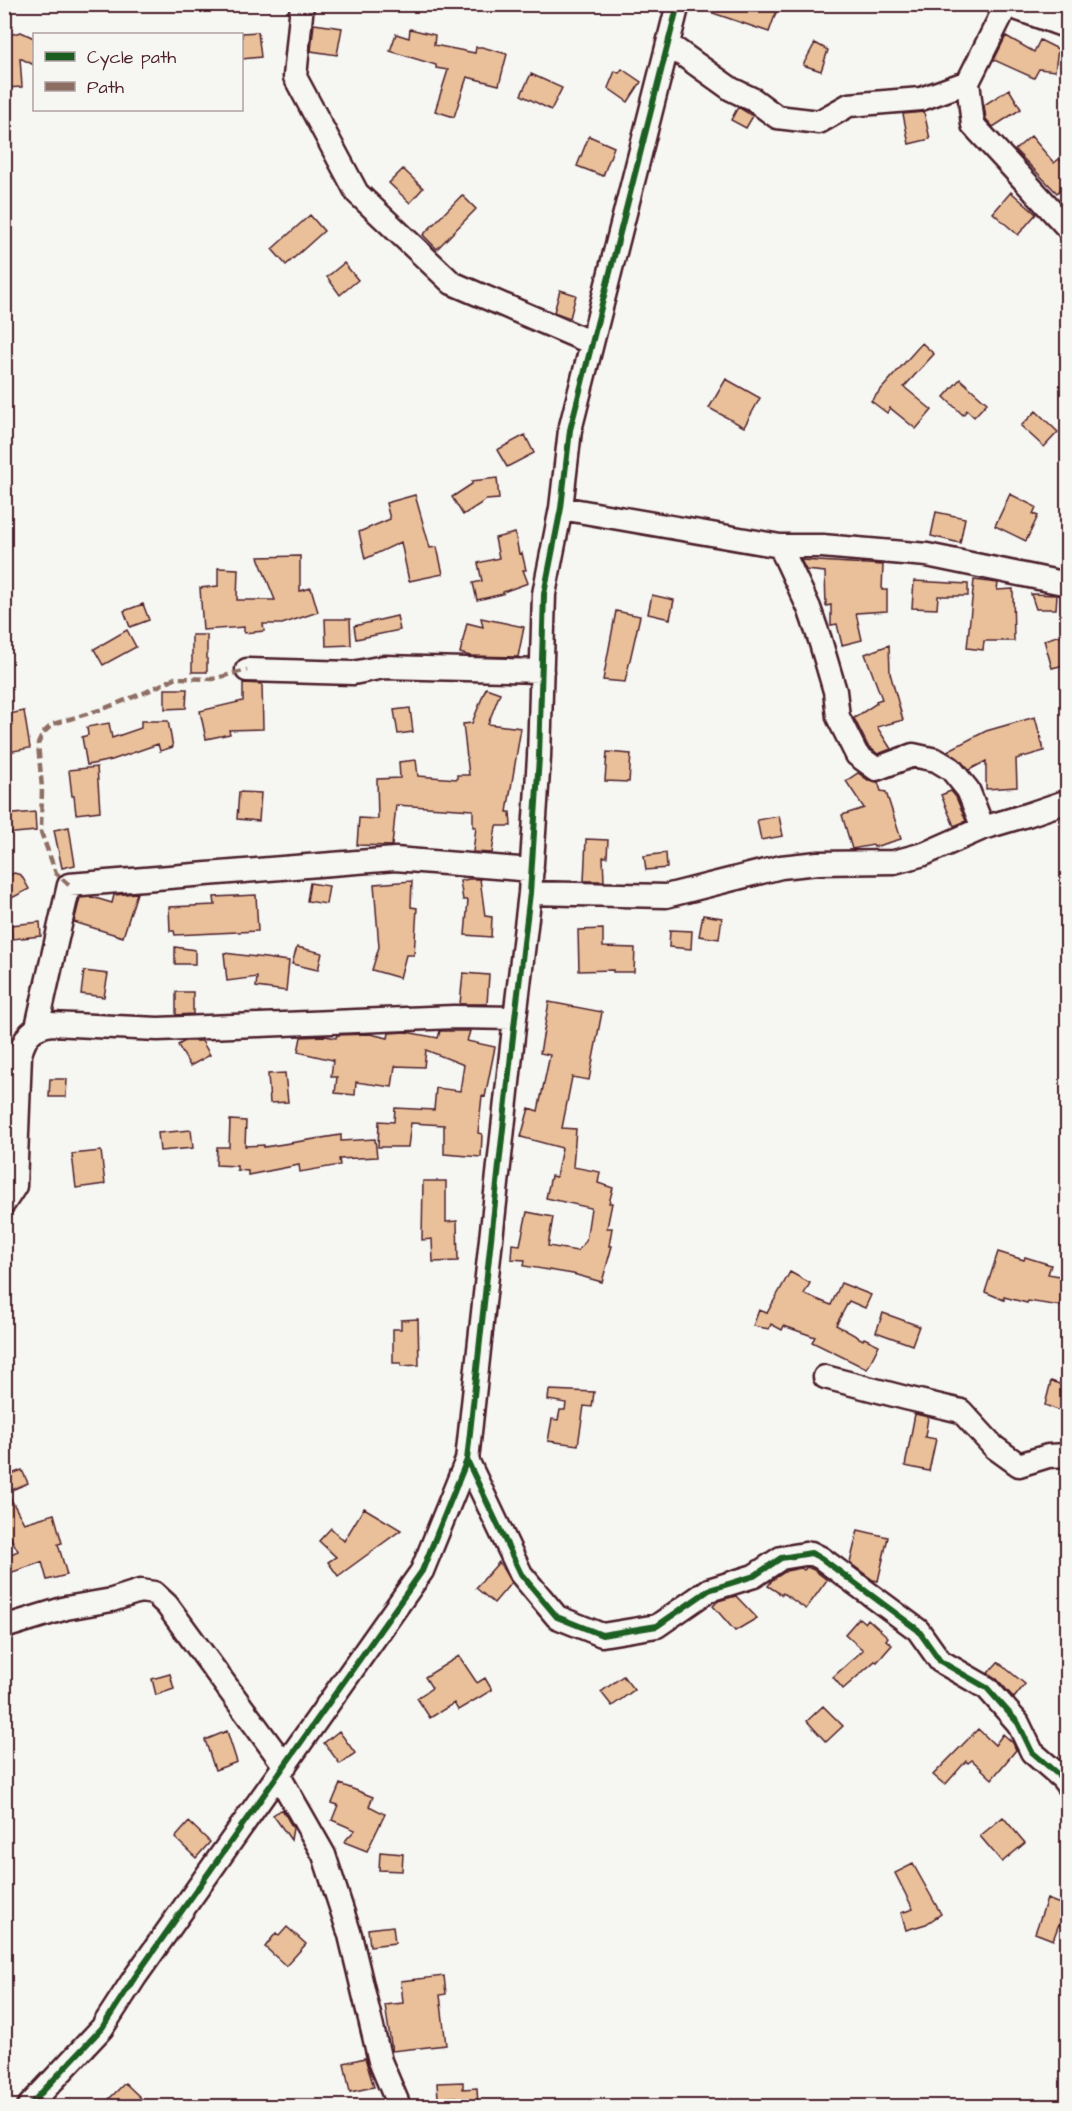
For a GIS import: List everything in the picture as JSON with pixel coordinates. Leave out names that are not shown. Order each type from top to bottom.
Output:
[{"type":"street","points":[[302,4],[295,78],[357,193],[452,283],[592,343]]},
{"type":"street","points":[[29,2106],[102,2028],[135,1977],[422,1571],[467,1460],[530,893],[544,594],[561,508],[570,430],[678,4]]},
{"type":"street","points":[[1006,4],[968,82],[973,124],[1068,228]]},
{"type":"street","points":[[1011,4],[1018,9],[1068,27]]},
{"type":"street","points":[[668,45],[731,89],[754,100],[777,117],[819,122],[849,105],[921,99],[968,82]]},
{"type":"street","points":[[561,508],[780,546],[822,546],[927,555],[1068,584]]},
{"type":"street","points":[[780,546],[809,608],[835,691],[838,717],[857,755],[876,769],[914,755],[936,760],[951,769],[968,790],[983,828]]},
{"type":"street","points":[[247,670],[353,673],[384,667],[542,671]]},
{"type":"street","points":[[530,893],[666,896],[781,867],[818,863],[894,862],[924,854],[983,828],[1027,816],[1068,801]]},
{"type":"street","points":[[4,1203],[15,1186],[12,1055],[37,1027],[69,885],[395,859],[532,870]]},
{"type":"street","points":[[37,1027],[51,1024],[158,1029],[454,1017],[515,1018]]},
{"type":"street","points":[[825,1377],[961,1411],[994,1447],[1019,1465],[1048,1456],[1068,1455]]},
{"type":"street","points":[[467,1460],[521,1574],[557,1617],[602,1635],[657,1626],[709,1590],[754,1576],[781,1558],[811,1553],[918,1630],[940,1660],[987,1688],[1018,1724],[1032,1752],[1068,1786]]},
{"type":"street","points":[[4,1627],[66,1608],[112,1600],[140,1591],[154,1593],[167,1605],[282,1771],[324,1855],[350,1935],[380,2061],[399,2106]]},
{"type":"building","points":[[695,4],[770,4],[778,7],[769,32],[695,7]]},
{"type":"building","points":[[314,24],[342,28],[337,55],[311,51]]},
{"type":"building","points":[[410,29],[435,35],[434,45],[475,53],[476,47],[482,47],[507,54],[499,85],[467,77],[454,117],[435,111],[448,70],[436,68],[436,65],[390,51],[396,34],[409,38]]},
{"type":"building","points":[[21,32],[33,38],[33,64],[20,58],[22,87],[4,88],[4,36]]},
{"type":"building","points":[[258,32],[261,57],[243,59],[242,33]]},
{"type":"building","points":[[1006,36],[1034,52],[1040,40],[1058,49],[1055,71],[1039,69],[1034,78],[994,60]]},
{"type":"building","points":[[815,43],[828,50],[821,71],[803,65]]},
{"type":"building","points":[[622,69],[641,82],[628,102],[608,88],[615,71],[619,73]]},
{"type":"building","points":[[531,74],[562,88],[551,110],[521,95]]},
{"type":"building","points":[[1009,89],[1021,109],[993,127],[986,119],[984,105]]},
{"type":"building","points":[[738,107],[753,116],[746,128],[731,120]]},
{"type":"building","points":[[924,112],[930,139],[909,144],[903,114]]},
{"type":"building","points":[[589,136],[614,147],[603,176],[577,166]]},
{"type":"building","points":[[1031,136],[1054,163],[1059,159],[1068,168],[1068,183],[1057,193],[1015,150]]},
{"type":"building","points":[[403,169],[423,188],[410,203],[389,183]]},
{"type":"building","points":[[1011,192],[1036,214],[1018,235],[993,213]]},
{"type":"building","points":[[462,195],[476,209],[437,249],[423,235]]},
{"type":"building","points":[[310,215],[324,231],[286,265],[272,249]]},
{"type":"building","points":[[344,263],[358,280],[340,295],[327,277]]},
{"type":"building","points":[[560,290],[576,295],[570,318],[554,312]]},
{"type":"building","points":[[922,343],[934,354],[904,387],[932,410],[916,429],[890,408],[887,413],[871,401]]},
{"type":"building","points":[[726,379],[760,398],[744,427],[709,408]]},
{"type":"building","points":[[960,379],[987,403],[974,417],[967,410],[963,415],[944,397]]},
{"type":"building","points":[[1036,411],[1058,432],[1044,447],[1021,426]]},
{"type":"building","points":[[525,435],[534,453],[507,467],[497,450]]},
{"type":"building","points":[[497,478],[499,499],[486,500],[463,515],[452,497],[472,484],[472,481]]},
{"type":"building","points":[[1010,494],[1036,507],[1033,514],[1038,516],[1026,541],[995,526]]},
{"type":"building","points":[[415,495],[430,548],[437,547],[443,574],[409,581],[401,542],[365,559],[359,532],[390,519],[386,503]]},
{"type":"building","points":[[936,512],[965,518],[960,543],[931,536]]},
{"type":"building","points":[[515,533],[528,583],[503,592],[503,594],[477,600],[473,583],[482,581],[478,563],[499,558],[495,538]]},
{"type":"building","points":[[300,556],[300,591],[311,588],[318,612],[282,624],[263,624],[264,631],[244,633],[244,627],[203,630],[200,588],[218,586],[218,568],[238,569],[237,600],[275,600],[258,557]]},
{"type":"building","points":[[801,560],[883,565],[882,590],[887,590],[887,611],[856,613],[862,640],[842,645],[837,624],[831,625],[831,605],[826,606],[825,572],[806,570]]},
{"type":"building","points":[[974,580],[998,583],[997,590],[1013,589],[1014,641],[984,641],[983,650],[967,648]]},
{"type":"building","points":[[914,581],[968,584],[968,596],[938,596],[937,609],[912,608]]},
{"type":"building","points":[[1031,594],[1057,595],[1056,609],[1036,609]]},
{"type":"building","points":[[652,595],[674,600],[670,619],[648,614]]},
{"type":"building","points":[[143,604],[149,620],[130,627],[124,611]]},
{"type":"building","points":[[616,611],[640,616],[625,682],[603,680]]},
{"type":"building","points":[[397,616],[400,630],[356,639],[354,626]]},
{"type":"building","points":[[481,618],[524,627],[518,657],[470,656],[460,653],[467,623],[483,627]]},
{"type":"building","points":[[325,619],[350,619],[351,645],[326,646]]},
{"type":"building","points":[[127,630],[136,647],[103,665],[94,649]]},
{"type":"building","points":[[192,635],[207,635],[207,672],[192,672]]},
{"type":"building","points":[[1061,635],[1068,664],[1052,668],[1044,640]]},
{"type":"building","points":[[889,645],[890,673],[903,720],[877,727],[891,749],[878,754],[868,746],[854,718],[882,699],[865,654]]},
{"type":"building","points":[[243,683],[262,684],[263,729],[229,730],[230,734],[206,739],[200,711],[243,701]]},
{"type":"building","points":[[486,688],[500,693],[488,724],[521,728],[507,812],[510,812],[511,826],[496,826],[492,853],[473,852],[476,827],[473,827],[473,810],[396,805],[392,846],[357,845],[359,818],[378,819],[377,779],[400,778],[399,762],[416,760],[418,776],[457,779],[457,775],[469,775],[463,724],[472,723]]},
{"type":"building","points":[[165,689],[187,689],[186,708],[165,709]]},
{"type":"building","points":[[410,708],[413,732],[398,734],[394,710]]},
{"type":"building","points":[[24,711],[30,748],[8,752],[4,734],[4,715]]},
{"type":"building","points":[[1035,717],[1044,751],[1016,759],[1017,787],[986,789],[986,761],[969,770],[958,758],[947,751],[986,731]]},
{"type":"building","points":[[141,721],[168,721],[173,747],[160,751],[158,744],[112,760],[87,765],[82,737],[88,735],[87,727],[109,723],[112,738],[141,728]]},
{"type":"building","points":[[607,752],[631,754],[629,782],[605,781]]},
{"type":"building","points":[[97,767],[100,811],[76,814],[69,770]]},
{"type":"building","points":[[858,773],[868,780],[878,782],[881,791],[886,792],[901,839],[874,847],[873,845],[852,849],[842,815],[864,808],[846,781]]},
{"type":"building","points":[[951,791],[966,821],[954,826],[941,795]]},
{"type":"building","points":[[239,792],[261,793],[259,821],[237,819]]},
{"type":"building","points":[[35,812],[36,831],[4,834],[4,815]]},
{"type":"building","points":[[779,816],[783,836],[761,840],[757,820]]},
{"type":"building","points":[[69,827],[75,865],[62,868],[54,830]]},
{"type":"building","points":[[586,839],[608,840],[607,857],[603,857],[604,881],[584,881]]},
{"type":"building","points":[[666,853],[667,868],[646,870],[644,856]]},
{"type":"building","points":[[14,873],[21,875],[29,889],[4,902],[4,878]]},
{"type":"building","points":[[480,879],[485,916],[492,917],[491,937],[465,935],[468,900],[463,900],[460,881]]},
{"type":"building","points":[[412,881],[411,907],[417,908],[414,955],[406,955],[400,978],[372,970],[379,947],[374,884]]},
{"type":"building","points":[[310,883],[329,886],[326,904],[307,901]]},
{"type":"building","points":[[137,893],[123,937],[74,922],[80,898],[92,897],[112,903],[114,895]]},
{"type":"building","points":[[256,895],[258,931],[175,935],[174,931],[170,931],[169,907],[215,905],[214,897]]},
{"type":"building","points":[[703,915],[722,918],[719,939],[699,936]]},
{"type":"building","points":[[40,922],[41,936],[12,939],[11,925]]},
{"type":"building","points":[[603,929],[603,947],[635,948],[634,972],[579,971],[578,930]]},
{"type":"building","points":[[670,930],[692,931],[691,949],[669,947]]},
{"type":"building","points":[[175,947],[195,950],[195,964],[175,964]]},
{"type":"building","points":[[297,947],[322,953],[318,970],[292,964]]},
{"type":"building","points":[[224,953],[289,961],[286,991],[256,987],[257,977],[227,981]]},
{"type":"building","points":[[84,971],[108,974],[104,997],[81,994]]},
{"type":"building","points":[[463,973],[489,975],[487,1004],[460,1004]]},
{"type":"building","points":[[176,992],[193,992],[193,1014],[176,1015]]},
{"type":"building","points":[[549,1002],[602,1012],[589,1080],[572,1077],[562,1128],[576,1129],[573,1167],[600,1172],[598,1183],[613,1188],[607,1228],[612,1228],[609,1246],[612,1246],[602,1282],[573,1274],[524,1266],[525,1260],[511,1259],[512,1244],[520,1245],[527,1212],[553,1217],[548,1246],[577,1251],[586,1241],[591,1208],[546,1198],[551,1176],[556,1177],[562,1148],[521,1137],[529,1108],[538,1111],[550,1055],[540,1053]]},
{"type":"building","points":[[440,1031],[470,1031],[467,1041],[495,1047],[485,1097],[482,1096],[478,1133],[482,1134],[481,1157],[444,1154],[444,1125],[411,1123],[408,1147],[378,1147],[379,1121],[394,1122],[395,1108],[434,1110],[436,1088],[460,1091],[464,1065],[426,1050],[424,1067],[395,1066],[392,1087],[356,1082],[355,1095],[335,1093],[337,1077],[331,1077],[333,1060],[298,1052],[301,1037],[336,1038],[337,1035],[370,1034],[388,1038],[389,1033],[406,1032],[438,1038]]},
{"type":"building","points":[[185,1041],[202,1041],[210,1055],[190,1066],[178,1045]]},
{"type":"building","points":[[285,1073],[288,1102],[270,1103],[268,1074]]},
{"type":"building","points":[[50,1079],[67,1079],[66,1097],[49,1097]]},
{"type":"building","points":[[230,1120],[246,1121],[245,1146],[264,1145],[264,1147],[341,1135],[341,1141],[375,1139],[377,1157],[339,1159],[340,1165],[300,1172],[299,1165],[248,1175],[248,1171],[237,1170],[237,1166],[216,1165],[217,1147],[229,1147]]},
{"type":"building","points":[[191,1130],[193,1148],[160,1151],[158,1133]]},
{"type":"building","points":[[101,1151],[105,1184],[76,1188],[72,1154]]},
{"type":"building","points":[[423,1181],[446,1181],[446,1222],[457,1221],[458,1261],[433,1262],[432,1239],[422,1240]]},
{"type":"building","points":[[998,1252],[1051,1265],[1048,1274],[1065,1277],[1060,1306],[1028,1301],[1027,1303],[1004,1297],[1004,1300],[985,1292]]},
{"type":"building","points":[[790,1272],[810,1283],[804,1294],[831,1305],[841,1283],[871,1295],[865,1308],[849,1301],[836,1325],[863,1340],[864,1338],[879,1345],[867,1369],[812,1342],[815,1337],[784,1326],[782,1330],[771,1324],[769,1329],[753,1326],[759,1310],[767,1313]]},
{"type":"building","points":[[883,1313],[919,1326],[912,1345],[876,1332]]},
{"type":"building","points":[[418,1319],[419,1365],[401,1366],[401,1363],[393,1363],[393,1329],[401,1329],[401,1320]]},
{"type":"building","points":[[1051,1381],[1068,1387],[1068,1414],[1045,1405]]},
{"type":"building","points":[[549,1390],[594,1392],[592,1407],[584,1406],[578,1445],[548,1441],[552,1419],[558,1420],[560,1410],[565,1410],[566,1403],[548,1400]]},
{"type":"building","points":[[915,1414],[928,1417],[925,1437],[936,1439],[929,1471],[905,1466]]},
{"type":"building","points":[[22,1470],[28,1483],[7,1492],[24,1523],[54,1514],[62,1543],[58,1544],[67,1575],[47,1580],[42,1562],[4,1575],[4,1557],[18,1551],[4,1526],[4,1477]]},
{"type":"building","points":[[364,1508],[401,1530],[338,1576],[328,1562],[336,1557],[319,1541],[331,1528],[344,1541]]},
{"type":"building","points":[[858,1530],[888,1537],[878,1581],[873,1580],[850,1563]]},
{"type":"building","points":[[499,1562],[511,1583],[494,1603],[476,1588]]},
{"type":"building","points":[[807,1567],[827,1580],[806,1609],[768,1586],[772,1580],[786,1571],[801,1568],[804,1570]]},
{"type":"building","points":[[736,1596],[757,1618],[735,1631],[713,1606],[718,1601]]},
{"type":"building","points":[[859,1618],[865,1623],[868,1619],[888,1637],[886,1640],[892,1645],[877,1662],[875,1661],[843,1689],[833,1677],[863,1650],[845,1634]]},
{"type":"building","points":[[459,1656],[477,1683],[485,1678],[492,1690],[458,1710],[454,1703],[430,1718],[417,1698],[432,1688],[425,1677]]},
{"type":"building","points":[[998,1662],[1025,1684],[1014,1698],[997,1679],[988,1673]]},
{"type":"building","points":[[170,1674],[174,1689],[156,1695],[152,1679]]},
{"type":"building","points":[[623,1676],[634,1690],[612,1706],[601,1692]]},
{"type":"building","points":[[823,1706],[843,1726],[826,1742],[807,1721]]},
{"type":"building","points":[[978,1729],[995,1745],[1003,1734],[1013,1743],[1016,1750],[992,1779],[972,1760],[968,1763],[966,1761],[945,1785],[933,1775]]},
{"type":"building","points":[[227,1731],[237,1762],[215,1770],[205,1740]]},
{"type":"building","points":[[339,1731],[355,1753],[340,1764],[324,1743]]},
{"type":"building","points":[[340,1784],[373,1797],[369,1806],[385,1814],[367,1851],[344,1842],[355,1830],[332,1820],[338,1805],[332,1803]]},
{"type":"building","points":[[282,1809],[293,1828],[291,1840],[273,1815]]},
{"type":"building","points":[[1003,1817],[1025,1843],[1002,1862],[980,1836]]},
{"type":"building","points":[[189,1822],[210,1842],[196,1858],[175,1838]]},
{"type":"building","points":[[380,1852],[403,1854],[402,1871],[379,1870]]},
{"type":"building","points":[[913,1864],[941,1914],[926,1924],[906,1930],[901,1913],[913,1909],[895,1873]]},
{"type":"building","points":[[1047,1899],[1068,1907],[1068,1932],[1059,1924],[1053,1940],[1035,1933]]},
{"type":"building","points":[[393,1926],[395,1943],[370,1946],[368,1929]]},
{"type":"building","points":[[287,1927],[306,1944],[286,1966],[265,1947],[276,1933],[279,1936]]},
{"type":"building","points":[[444,1976],[446,1994],[440,1995],[446,2045],[392,2051],[385,2005],[403,2003],[401,1981]]},
{"type":"building","points":[[365,2058],[374,2087],[350,2092],[344,2063]]},
{"type":"building","points":[[463,2082],[463,2089],[477,2088],[478,2106],[457,2106],[457,2097],[438,2098],[437,2083]]},
{"type":"building","points":[[125,2083],[141,2098],[133,2106],[102,2106]]},
{"type":"marked path","points":[[69,885],[56,873],[41,832],[42,788],[38,744],[43,733],[53,724],[103,709],[175,678],[213,679],[247,670]]},
{"type":"cycle path","points":[[29,2106],[102,2028],[135,1977],[422,1571],[467,1460],[530,893],[539,757],[544,594],[561,508],[570,430],[678,4]]},
{"type":"cycle path","points":[[467,1460],[521,1574],[557,1617],[602,1635],[657,1626],[709,1590],[754,1576],[781,1558],[811,1553],[918,1630],[940,1661],[987,1688],[1018,1723],[1032,1752],[1068,1786]]}]
